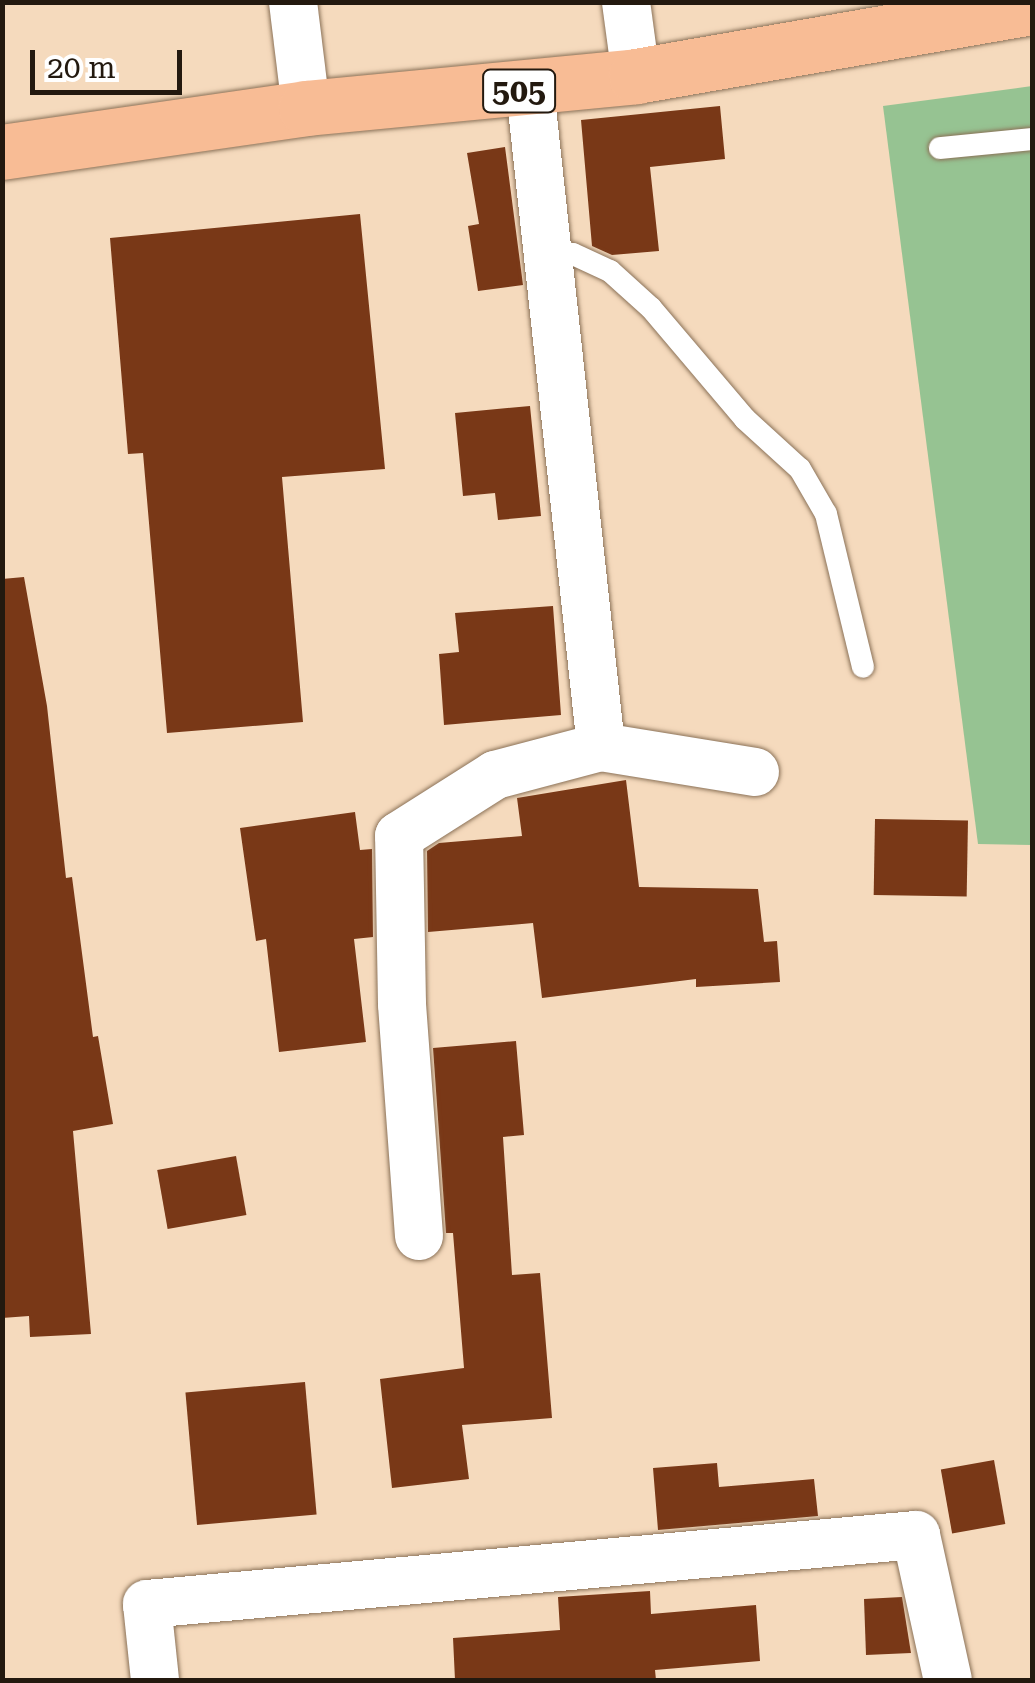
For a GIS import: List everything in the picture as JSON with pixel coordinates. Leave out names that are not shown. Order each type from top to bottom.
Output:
[{"type":"main road","name":"505","points":[[2,152],[306,108],[530,90],[636,76],[1032,7]]},
{"type":"street","points":[[293,2],[306,108]]},
{"type":"street","points":[[626,2],[636,76]]},
{"type":"street","points":[[530,90],[601,747]]},
{"type":"street","points":[[418,1236],[402,1004],[399,836],[495,775],[601,747],[755,772]]},
{"type":"street","points":[[155,1680],[147,1604],[916,1535],[948,1680]]},
{"type":"lane","points":[[940,148],[1032,139]]},
{"type":"lane","points":[[547,250],[573,254],[610,270],[651,308],[745,419],[800,470],[826,514],[863,667]]},
{"type":"green space","points":[[1032,86],[1032,845],[978,844],[883,106]]},
{"type":"building","points":[[720,106],[725,159],[650,167],[659,251],[612,255],[592,246],[581,120]]},
{"type":"building","points":[[505,147],[523,285],[478,291],[468,226],[479,224],[467,153]]},
{"type":"building","points":[[360,214],[385,469],[282,477],[303,722],[167,733],[143,453],[128,454],[110,238]]},
{"type":"building","points":[[530,406],[541,516],[498,520],[495,493],[463,496],[455,413]]},
{"type":"building","points":[[24,577],[47,706],[66,878],[72,877],[93,1037],[98,1036],[113,1124],[73,1131],[91,1334],[30,1337],[29,1316],[2,1318],[2,579]]},
{"type":"building","points":[[553,606],[561,715],[444,725],[439,654],[459,652],[455,613]]},
{"type":"building","points":[[626,780],[639,887],[758,889],[764,942],[777,941],[780,982],[696,987],[696,979],[542,998],[533,923],[428,932],[427,851],[439,843],[522,836],[517,798]]},
{"type":"building","points":[[355,812],[360,850],[372,849],[373,937],[354,939],[366,1042],[279,1052],[266,939],[256,941],[240,828]]},
{"type":"building","points":[[875,819],[968,821],[967,897],[874,895]]},
{"type":"building","points":[[516,1041],[524,1135],[503,1137],[512,1275],[540,1273],[552,1418],[462,1425],[469,1479],[392,1488],[380,1379],[464,1368],[453,1233],[446,1233],[433,1048]]},
{"type":"building","points":[[236,1156],[246,1215],[168,1229],[157,1170]]},
{"type":"building","points":[[305,1382],[317,1514],[197,1525],[185,1392]]},
{"type":"building","points":[[994,1460],[1005,1524],[952,1533],[941,1469]]},
{"type":"building","points":[[717,1463],[719,1487],[814,1479],[818,1516],[658,1530],[653,1468]]},
{"type":"building","points":[[650,1591],[651,1614],[756,1605],[760,1661],[655,1670],[656,1680],[455,1680],[453,1638],[560,1630],[558,1597]]},
{"type":"building","points":[[902,1597],[911,1653],[866,1655],[864,1599]]}]
